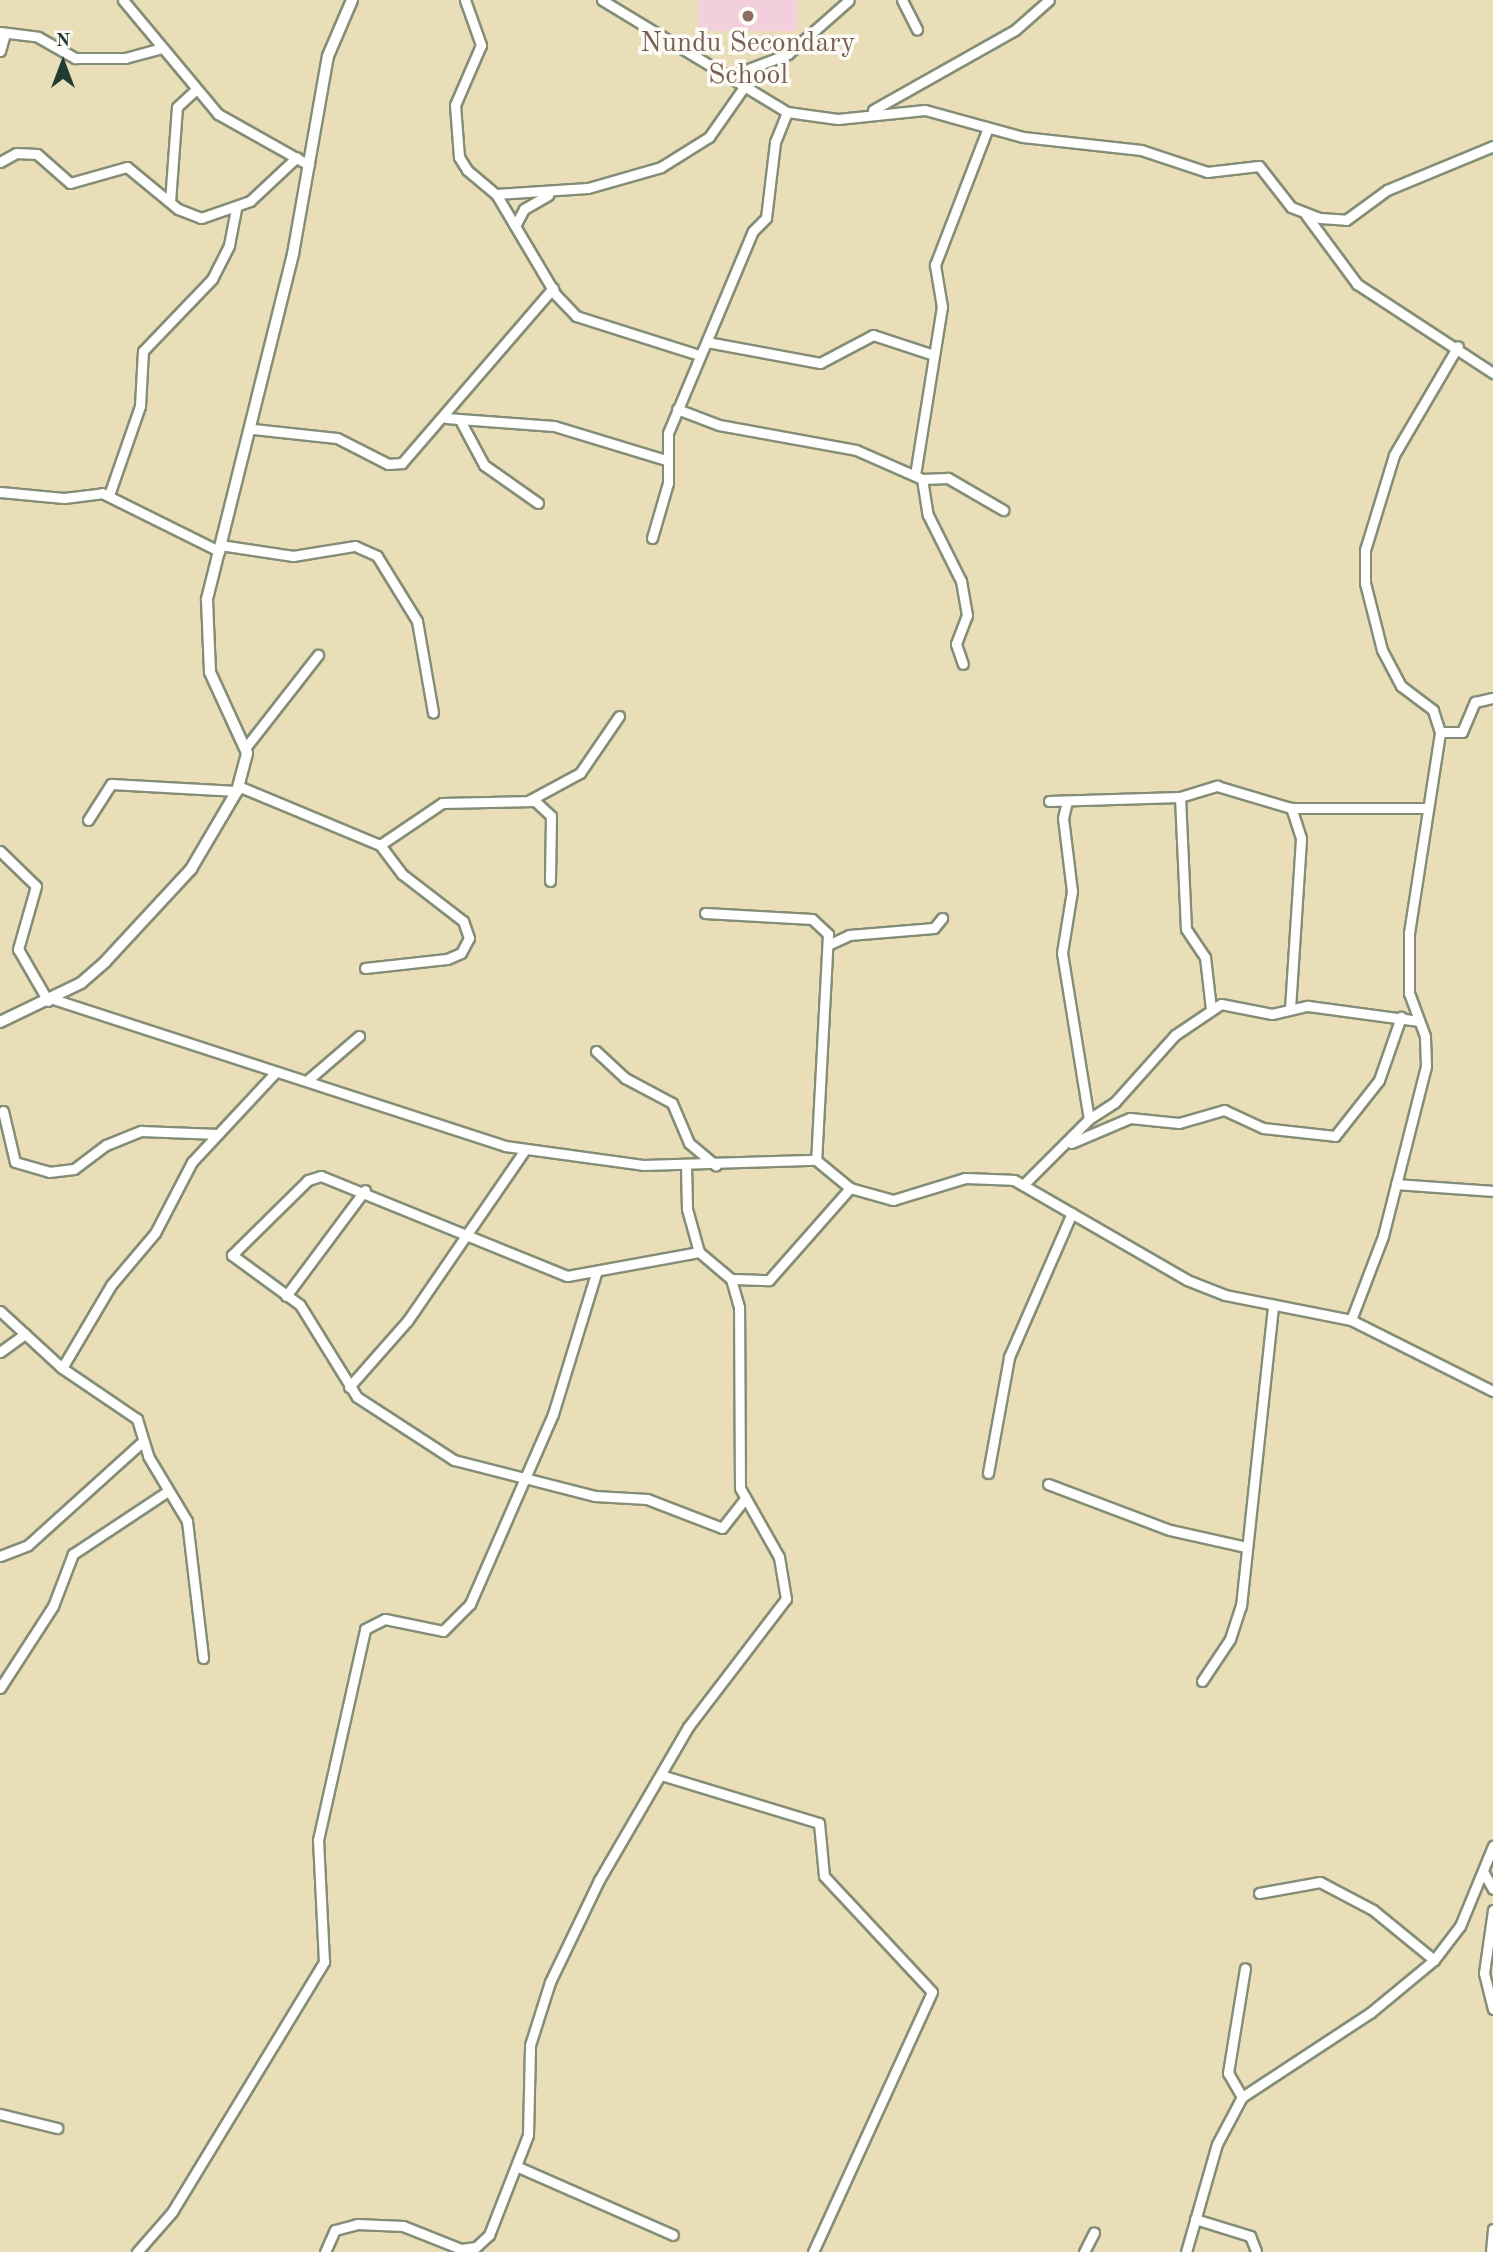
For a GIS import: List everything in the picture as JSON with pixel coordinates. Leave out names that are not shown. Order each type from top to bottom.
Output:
[{"type":"street","points":[[123,0],[159,49],[218,114],[309,165]]},
{"type":"street","points":[[246,747],[210,672],[207,599],[253,429],[309,165],[328,56],[352,0]]},
{"type":"street","points":[[465,0],[481,45],[455,105],[459,157],[496,194],[553,288],[584,322],[612,325],[699,355]]},
{"type":"street","points":[[602,0],[787,112],[838,119],[868,112],[925,110],[988,128],[1096,141],[1207,172],[1259,166],[1291,207],[1306,215],[1346,220],[1387,190],[1493,146]]},
{"type":"street","points":[[730,76],[788,54],[849,0]]},
{"type":"street","points":[[902,0],[917,29]]},
{"type":"street","points":[[868,112],[1015,30],[1049,0]]},
{"type":"street","points":[[0,51],[2,32],[38,37],[75,58],[125,58],[159,49]]},
{"type":"street","points":[[496,194],[550,194],[606,185],[680,159],[709,137],[744,86]]},
{"type":"street","points":[[170,202],[177,107],[195,90]]},
{"type":"street","points":[[652,538],[668,483],[666,460],[677,409],[753,231],[766,218],[775,142],[787,112]]},
{"type":"street","points":[[963,664],[956,644],[967,615],[961,582],[928,515],[919,477],[942,307],[935,265],[988,128]]},
{"type":"street","points":[[0,162],[37,154],[70,183],[127,167],[170,202],[201,218],[236,209],[297,157]]},
{"type":"street","points":[[515,226],[524,209],[550,194]]},
{"type":"street","points":[[109,495],[140,406],[143,351],[212,279],[229,245],[236,209]]},
{"type":"street","points":[[1306,215],[1357,284],[1383,306],[1458,346],[1493,373]]},
{"type":"street","points":[[253,429],[349,441],[395,465],[446,418],[494,350],[553,288]]},
{"type":"street","points":[[707,342],[820,363],[873,335],[934,355]]},
{"type":"street","points":[[1350,1320],[1396,1184],[1426,1066],[1419,1021],[1409,993],[1409,933],[1424,808],[1440,732],[1433,710],[1401,686],[1381,650],[1367,594],[1365,550],[1394,455],[1458,346]]},
{"type":"street","points":[[677,409],[719,425],[856,450],[919,477],[948,478],[1003,510]]},
{"type":"street","points":[[446,418],[461,422],[554,426],[666,460]]},
{"type":"street","points":[[461,422],[485,465],[538,503]]},
{"type":"street","points":[[0,492],[109,495],[220,548],[293,556],[355,546],[377,556],[417,621],[433,713]]},
{"type":"street","points":[[0,1022],[51,1000],[105,962],[191,869],[237,788],[246,747],[318,655]]},
{"type":"street","points":[[1440,732],[1462,733],[1475,702],[1493,698]]},
{"type":"street","points":[[380,845],[442,803],[530,800],[580,773],[619,716]]},
{"type":"street","points":[[88,820],[111,784],[237,788],[380,845],[402,874],[463,921],[469,938],[461,953],[447,959],[365,968]]},
{"type":"street","points":[[1049,801],[1180,797],[1230,787],[1291,807],[1424,808]]},
{"type":"street","points":[[1180,797],[1186,929],[1205,957],[1212,1009]]},
{"type":"street","points":[[530,800],[551,816],[550,881]]},
{"type":"street","points":[[1068,801],[1063,818],[1072,891],[1062,953],[1090,1119]]},
{"type":"street","points":[[1290,1009],[1296,988],[1301,838],[1291,807]]},
{"type":"street","points":[[0,851],[36,886],[18,948],[51,1000],[276,1072],[309,1079],[400,1114],[525,1150],[686,1166],[717,1167],[816,1160],[850,1188],[893,1200],[965,1178],[1024,1184],[1187,1280],[1272,1305],[1350,1320],[1493,1391]]},
{"type":"street","points":[[705,913],[812,919],[824,925],[830,944],[816,1160]]},
{"type":"street","points":[[830,944],[849,935],[934,928],[942,918]]},
{"type":"street","points":[[1296,988],[1308,1006]]},
{"type":"street","points":[[1024,1184],[1069,1144],[1090,1119],[1115,1102],[1175,1035],[1212,1009],[1232,1003],[1272,1014],[1308,1006],[1419,1021]]},
{"type":"street","points":[[1069,1144],[1130,1118],[1179,1123],[1224,1110],[1263,1128],[1335,1136],[1379,1080],[1401,1017]]},
{"type":"street","points":[[309,1079],[359,1036]]},
{"type":"street","points":[[596,1051],[625,1077],[672,1102],[689,1143],[717,1167]]},
{"type":"street","points":[[62,1368],[111,1285],[155,1233],[192,1162],[276,1072]]},
{"type":"street","points":[[3,1111],[15,1162],[49,1172],[74,1169],[141,1131],[218,1133]]},
{"type":"street","points":[[349,1387],[408,1320],[525,1150]]},
{"type":"street","points":[[325,2252],[335,2230],[358,2224],[403,2226],[461,2249],[476,2247],[496,2223],[518,2167],[531,2119],[530,2045],[550,1983],[599,1880],[702,1704],[786,1599],[779,1557],[743,1501],[739,1307],[731,1279],[699,1252],[687,1209],[686,1166]]},
{"type":"street","points":[[699,1252],[596,1273],[567,1276],[467,1236],[335,1177],[308,1180],[235,1248],[237,1263],[300,1305],[349,1387],[366,1405],[454,1460],[595,1496],[647,1499],[722,1528],[743,1501]]},
{"type":"street","points":[[1396,1184],[1493,1191]]},
{"type":"street","points":[[731,1279],[769,1280],[850,1188]]},
{"type":"street","points":[[286,1296],[365,1191]]},
{"type":"street","points":[[988,1473],[1009,1357],[1072,1213]]},
{"type":"street","points":[[137,2252],[172,2213],[252,2088],[327,1954],[318,1840],[365,1629],[385,1619],[443,1631],[453,1628],[484,1574],[575,1354],[596,1273]]},
{"type":"street","points":[[1202,1681],[1230,1639],[1241,1606],[1272,1305]]},
{"type":"street","points":[[0,1311],[62,1368],[129,1410],[168,1491],[187,1521],[203,1658]]},
{"type":"street","points":[[0,1352],[25,1334]]},
{"type":"street","points":[[0,1556],[28,1545],[143,1441]]},
{"type":"street","points":[[1048,1484],[1146,1522],[1246,1547]]},
{"type":"street","points":[[0,1688],[53,1606],[73,1554],[168,1491]]},
{"type":"street","points":[[662,1775],[819,1823],[824,1876],[932,1992],[813,2252]]},
{"type":"street","points":[[1186,2252],[1220,2136],[1242,2097],[1370,2013],[1434,1960],[1460,1926],[1493,1846]]},
{"type":"street","points":[[1484,1873],[1493,1889]]},
{"type":"street","points":[[1259,1893],[1320,1882],[1373,1910],[1434,1960]]},
{"type":"street","points":[[1493,1910],[1484,1973],[1493,2009]]},
{"type":"street","points":[[1242,2097],[1228,2073],[1245,1968]]},
{"type":"street","points":[[0,2114],[57,2128]]},
{"type":"street","points":[[518,2167],[673,2235]]},
{"type":"street","points":[[1195,2219],[1250,2236],[1256,2250]]},
{"type":"street","points":[[1491,2252],[1493,2229]]},
{"type":"street","points":[[1084,2252],[1094,2232]]},
{"type":"shaded area","name":"Nundu Secondary School","points":[[699,0],[797,0],[797,31],[699,31]]},
{"type":"place","name":"Nundu Secondary School","points":[[748,16]]}]
